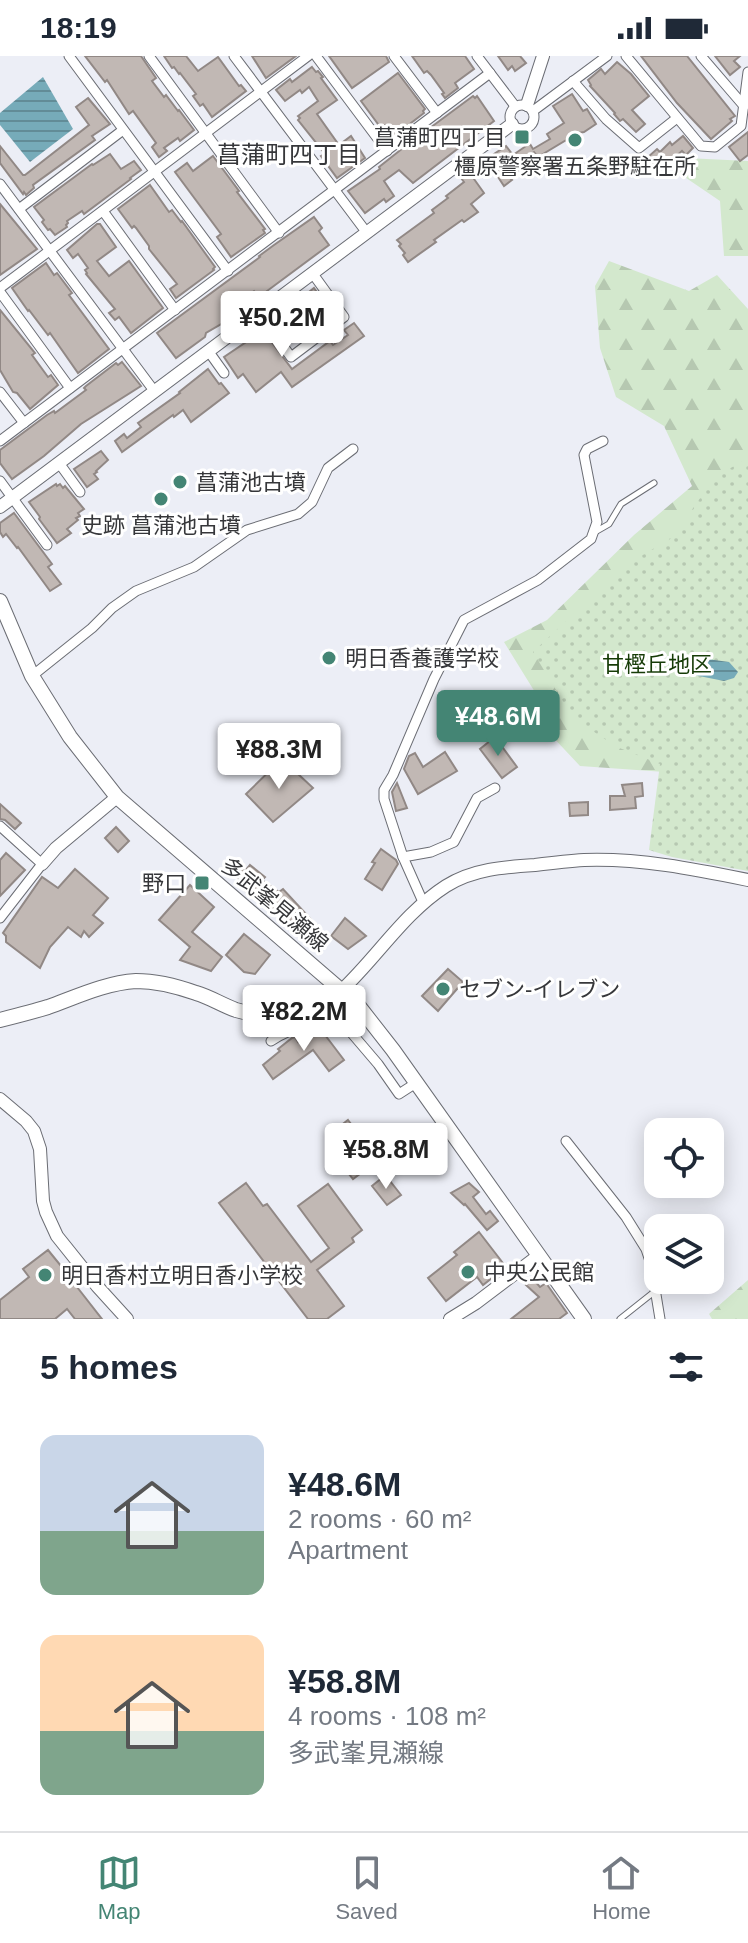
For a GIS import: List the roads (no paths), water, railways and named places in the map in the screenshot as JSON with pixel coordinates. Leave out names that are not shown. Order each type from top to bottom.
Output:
[{"type":"main road","name":"多武峯見瀬線","points":[[0,601],[32,676],[70,737],[117,797],[357,1004],[584,1319]]},
{"type":"main road","points":[[0,1020],[97,989],[136,981],[196,993],[238,1011],[271,1014],[306,1006],[342,990]]},
{"type":"street","points":[[70,56],[228,271]]},
{"type":"street","points":[[149,56],[279,233]]},
{"type":"street","points":[[234,56],[367,233]]},
{"type":"street","points":[[70,388],[0,290],[308,56]]},
{"type":"street","points":[[316,56],[387,151]]},
{"type":"street","points":[[394,56],[437,113]]},
{"type":"street","points":[[477,56],[525,107],[533,123],[519,129],[512,124],[510,112],[525,107],[573,81],[607,56]]},
{"type":"street","points":[[525,107],[543,56]]},
{"type":"street","points":[[626,56],[701,146],[715,147],[741,126],[748,72]]},
{"type":"street","points":[[701,56],[744,106]]},
{"type":"street","points":[[0,441],[490,73]]},
{"type":"street","points":[[573,81],[606,119],[639,148],[677,118]]},
{"type":"street","points":[[0,507],[512,124]]},
{"type":"street","points":[[19,209],[123,130]]},
{"type":"street","points":[[0,184],[155,392]]},
{"type":"street","points":[[103,211],[175,310]]},
{"type":"street","points":[[260,314],[291,357],[344,317],[313,274]]},
{"type":"street","points":[[209,352],[224,373]]},
{"type":"street","points":[[0,392],[24,423]]},
{"type":"street","points":[[423,902],[403,857],[384,799],[384,790],[464,620],[538,580],[591,539],[597,522],[584,455],[587,449],[603,441]]},
{"type":"street","points":[[32,676],[136,591],[194,567],[247,530],[298,514],[312,502],[328,468],[353,449]]},
{"type":"street","points":[[59,463],[80,492]]},
{"type":"street","points":[[0,481],[47,545]]},
{"type":"street","points":[[403,857],[431,852],[454,842],[477,798],[495,788]]},
{"type":"street","points":[[0,918],[56,848],[117,797]]},
{"type":"street","points":[[0,826],[42,864]]},
{"type":"street","points":[[342,990],[423,902],[474,873],[584,860],[668,865],[748,880]]},
{"type":"street","points":[[271,1041],[285,1032],[325,1021],[343,1023],[399,1094],[416,1083]]},
{"type":"street","points":[[0,1099],[34,1131],[40,1149],[43,1201],[57,1236],[127,1319]]},
{"type":"street","points":[[566,1141],[626,1217],[644,1246]]},
{"type":"street","points":[[451,1319],[538,1256]]},
{"type":"street","points":[[656,1294],[660,1319]]},
{"type":"lane","points":[[593,533],[609,524],[621,504],[654,483]]},
{"type":"lane","points":[[620,1319],[651,1294]]},
{"type":"water","points":[[43,77],[73,129],[30,162],[0,125],[0,113]]},
{"type":"water","points":[[707,659],[729,662],[738,672],[734,678],[724,681],[694,675],[693,664]]},
{"type":"place","name":"菖蒲町四丁目","points":[[522,137]]},
{"type":"place","name":"橿原警察署五条野駐在所","points":[[575,140]]},
{"type":"place","name":"菖蒲池古墳","points":[[180,482]]},
{"type":"place","name":"史跡 菖蒲池古墳","points":[[161,499]]},
{"type":"place","name":"明日香養護学校","points":[[329,658]]},
{"type":"place","name":"野口","points":[[202,883]]},
{"type":"place","name":"セブン-イレブン","points":[[443,989]]},
{"type":"place","name":"中央公民館","points":[[468,1272]]},
{"type":"place","name":"明日香村立明日香小学校","points":[[45,1275]]},
{"type":"district","name":"菖蒲町四丁目","points":[[289,155]]},
{"type":"park label","name":"甘樫丘地区","points":[[657,664]]}]
